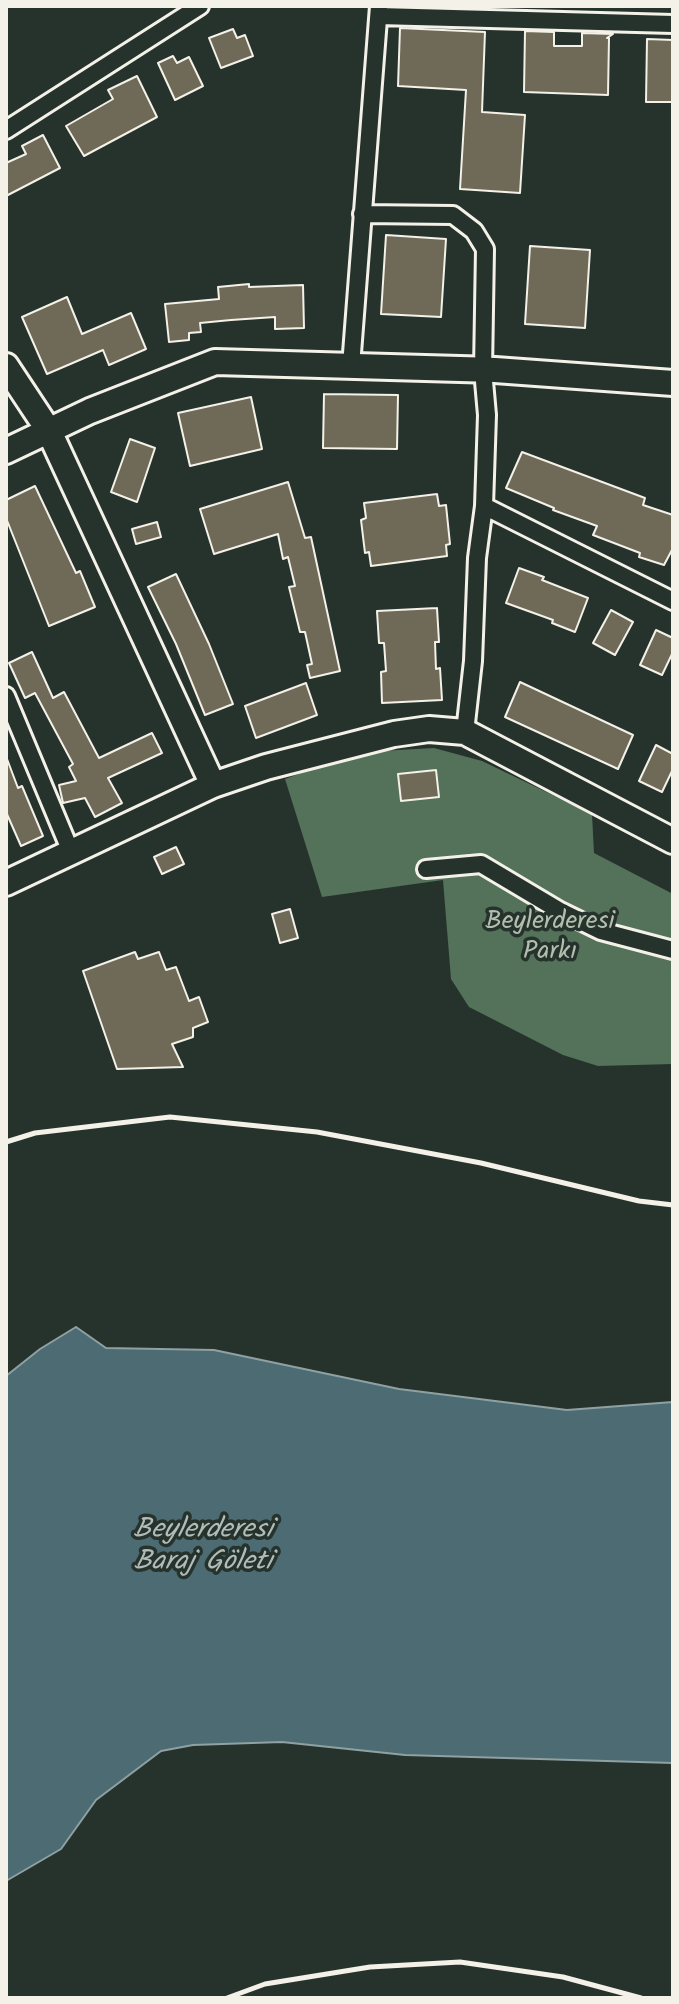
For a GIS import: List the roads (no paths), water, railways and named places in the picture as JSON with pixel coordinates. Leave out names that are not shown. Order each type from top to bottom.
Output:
[{"type":"street","points":[[6,130],[200,6]]},
{"type":"street","points":[[351,366],[379,11],[673,24]]},
{"type":"street","points":[[362,214],[453,215],[474,231],[485,249],[483,370],[487,415],[484,506],[477,558],[473,661],[465,732]]},
{"type":"street","points":[[6,451],[90,411],[215,362],[483,370],[673,383]]},
{"type":"street","points":[[6,366],[49,431],[213,785]]},
{"type":"street","points":[[484,506],[673,601]]},
{"type":"street","points":[[6,696],[71,852]]},
{"type":"street","points":[[6,883],[213,785],[266,767],[394,734],[429,729],[465,732],[673,841]]},
{"type":"street","points":[[426,869],[481,864],[560,911],[601,931],[673,950]]},
{"type":"water","name":"Beylerderesi Baraj Göleti","points":[[76,1327],[106,1348],[214,1350],[399,1389],[567,1410],[673,1402],[673,1763],[405,1755],[282,1742],[193,1745],[161,1751],[96,1800],[61,1849],[6,1881],[6,1376],[40,1349]]},
{"type":"railway","points":[[6,1142],[35,1133],[170,1117],[317,1132],[481,1163],[639,1201],[673,1205]]},
{"type":"railway","points":[[227,1998],[265,1984],[370,1967],[460,1962],[563,1977],[641,1998]]},
{"type":"park label","name":"Beylerderesi Parkı","points":[[550,939]]}]
